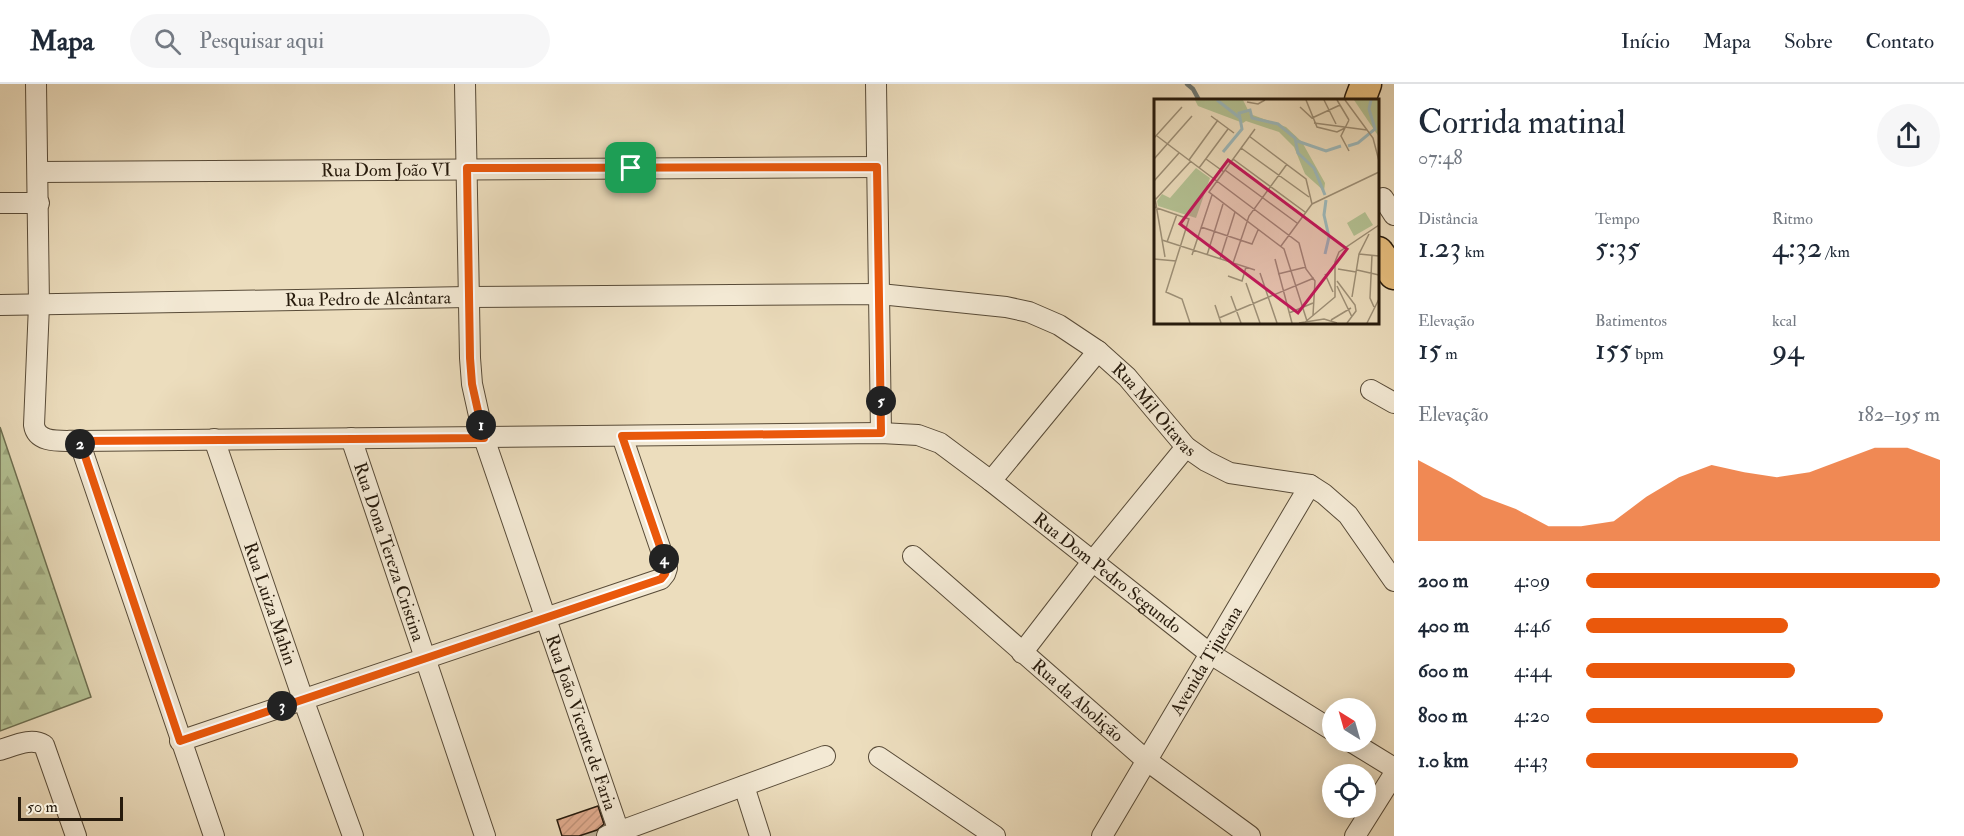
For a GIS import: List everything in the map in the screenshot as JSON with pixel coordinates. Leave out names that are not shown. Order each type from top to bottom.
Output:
[{"type":"highway","points":[[1360,99],[1366,84]]},
{"type":"highway","points":[[1379,255],[1394,274]]},
{"type":"street","points":[[36,84],[39,305]]},
{"type":"street","name":"Rua João Vicente de Faria","points":[[465,84],[468,297],[472,384],[484,438],[545,618],[613,834]]},
{"type":"street","points":[[876,84],[881,433]]},
{"type":"street","name":"Rua Dom João VI","points":[[38,172],[877,167]]},
{"type":"street","points":[[0,203],[39,203]]},
{"type":"street","name":"Rua Pedro de Alcântara","points":[[0,305],[468,297],[880,294]]},
{"type":"street","name":"Rua Mil Oitavas","points":[[880,294],[982,303],[1029,312],[1059,325],[1098,351],[1127,377],[1186,447],[1206,461],[1230,472],[1310,485],[1338,504],[1394,581]]},
{"type":"street","name":"Rua Dom Pedro Segundo","points":[[39,305],[34,428],[39,436],[50,440],[881,433],[918,435],[933,439],[991,481],[1209,653],[1322,724]]},
{"type":"street","points":[[991,481],[1098,351]]},
{"type":"street","points":[[1371,390],[1394,403]]},
{"type":"street","points":[[180,741],[661,579],[667,567],[622,436]]},
{"type":"street","name":"Rua Dona Tereza Cristina","points":[[351,438],[485,836]]},
{"type":"street","name":"Rua Luiza Mahin","points":[[214,439],[303,699],[353,836]]},
{"type":"street","points":[[80,441],[214,836]]},
{"type":"street","points":[[1022,653],[1092,562],[1186,447]]},
{"type":"street","name":"Avenida Tijucana","points":[[1102,836],[1310,485]]},
{"type":"street","name":"Rua da Abolição","points":[[913,556],[1146,760],[1250,836]]},
{"type":"street","points":[[0,750],[35,741],[44,745],[76,836]]},
{"type":"street","points":[[1368,752],[1394,768]]},
{"type":"street","points":[[613,834],[825,756]]},
{"type":"street","points":[[879,757],[995,836]]},
{"type":"street","points":[[1355,836],[1394,774]]},
{"type":"street","points":[[744,786],[760,836]]},
{"type":"green space","points":[[0,427],[91,697],[0,731]]},
{"type":"building","points":[[598,806],[604,824],[597,830],[579,836],[562,836],[557,820]]},
{"type":"waterway","points":[[1187,84],[1198,99]]},
{"type":"route","points":[[877,167],[881,433],[622,436],[667,567],[661,579],[180,741],[80,441],[484,438],[472,384],[470,358],[467,168],[631,168],[877,167]]}]
